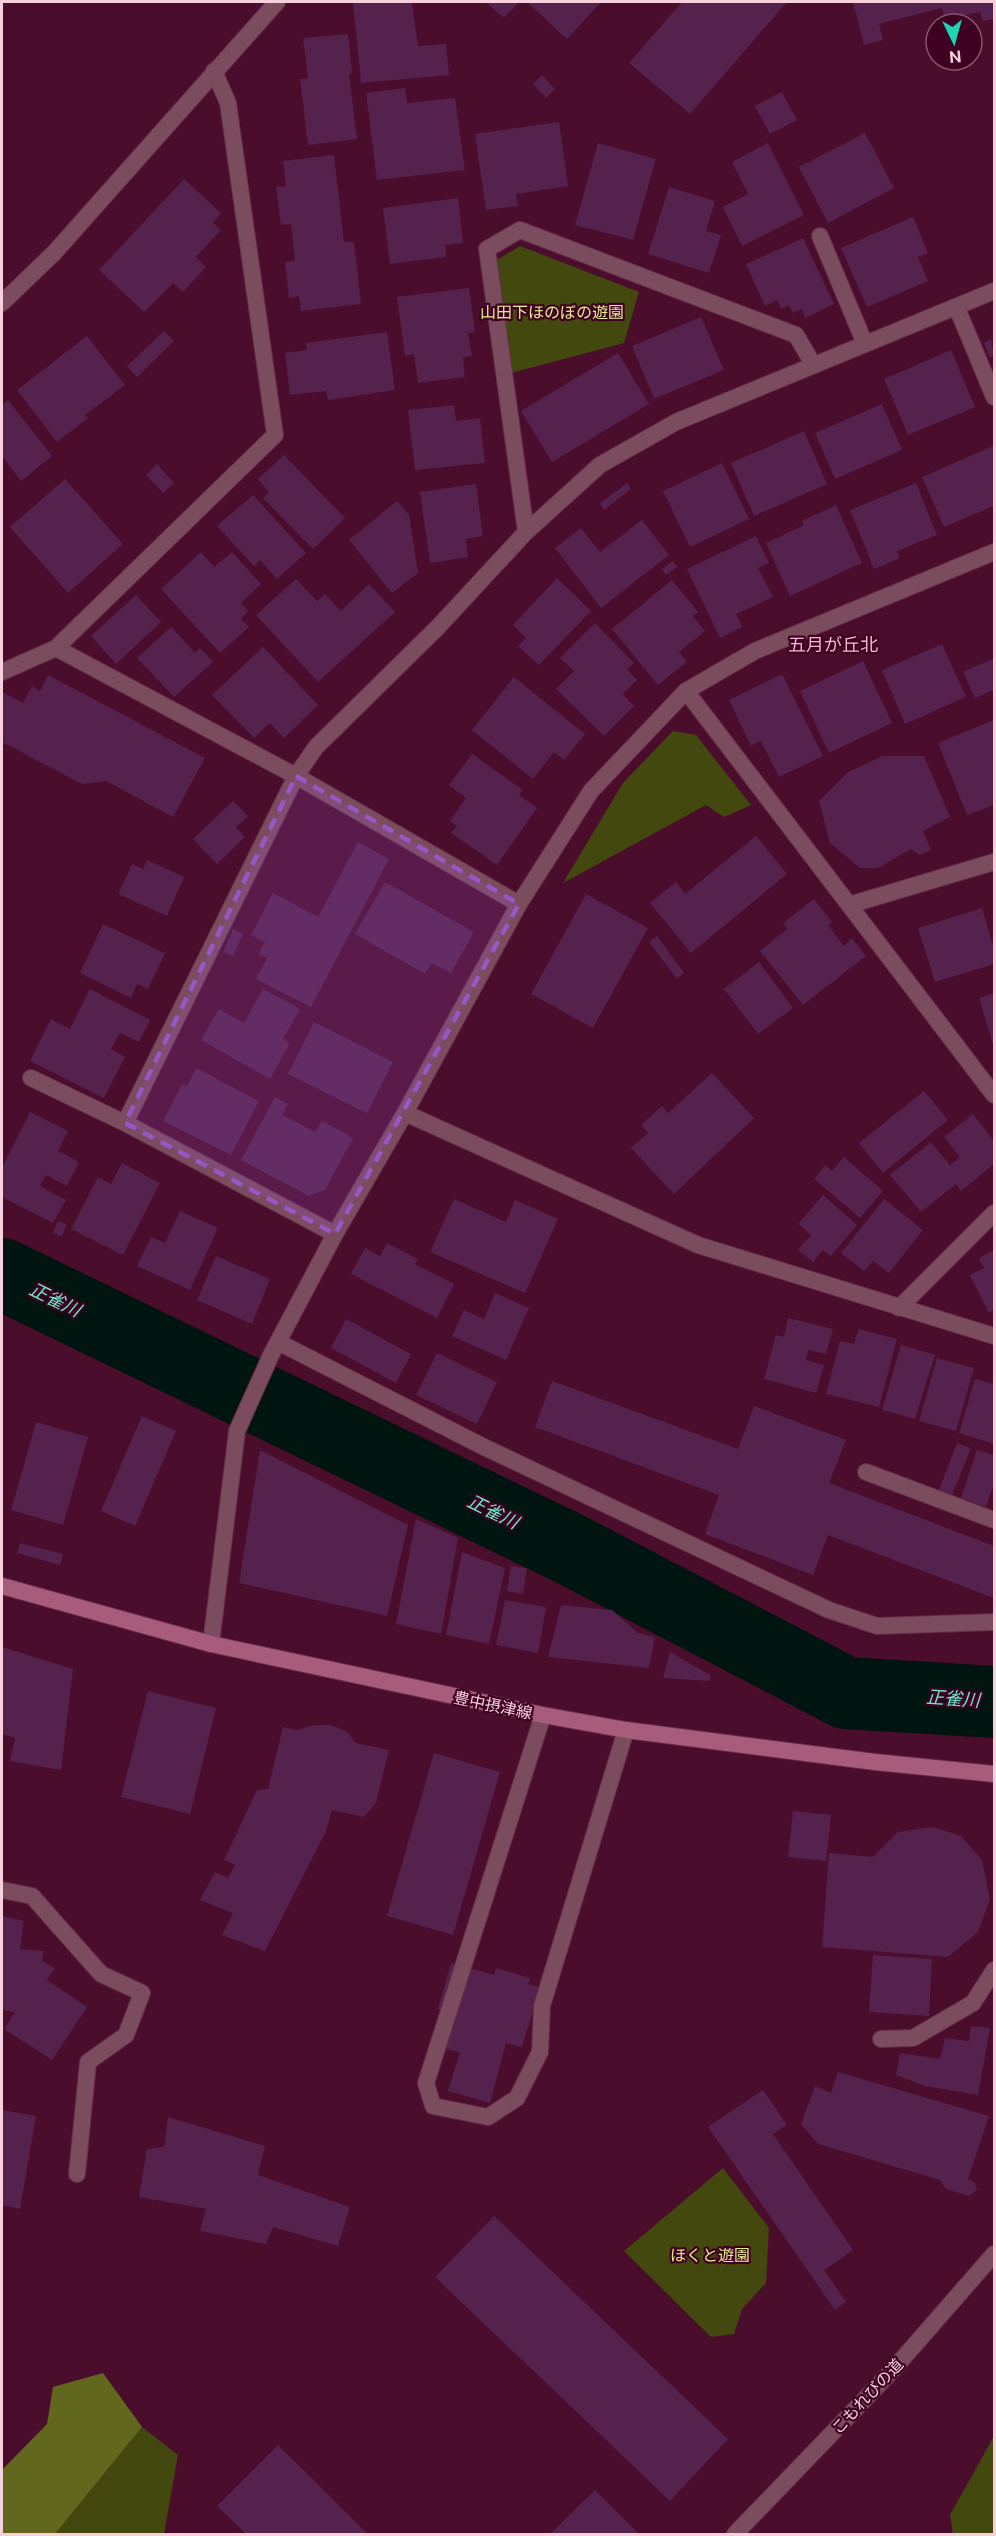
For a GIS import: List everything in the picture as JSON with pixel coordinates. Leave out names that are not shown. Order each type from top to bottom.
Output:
[{"type":"main road","name":"豊中摂津線","points":[[2,1586],[212,1644],[543,1715],[626,1730],[875,1762],[994,1774]]},
{"type":"street","points":[[2,303],[54,253],[277,2]]},
{"type":"street","points":[[2,672],[56,648],[275,435],[228,103],[214,71]]},
{"type":"street","points":[[526,532],[487,249],[512,234],[520,230],[796,334],[813,364]]},
{"type":"street","points":[[820,236],[865,344]]},
{"type":"street","points":[[125,1123],[296,776],[316,747],[438,627],[526,532],[600,465],[676,422],[994,291]]},
{"type":"street","points":[[957,308],[994,397]]},
{"type":"street","points":[[212,1644],[237,1431],[274,1348],[335,1234],[405,1113],[519,904],[591,791],[686,691],[755,651],[994,552]]},
{"type":"street","points":[[56,648],[296,776],[519,904]]},
{"type":"street","points":[[686,691],[994,1095]]},
{"type":"street","points":[[849,905],[994,862]]},
{"type":"street","points":[[31,1078],[125,1123],[335,1234]]},
{"type":"street","points":[[405,1113],[698,1245],[994,1336]]},
{"type":"street","points":[[900,1308],[994,1213]]},
{"type":"street","points":[[274,1348],[829,1611],[877,1626],[994,1622]]},
{"type":"street","points":[[866,1472],[994,1520]]},
{"type":"street","points":[[543,1715],[426,2083],[433,2106],[488,2117],[517,2098],[540,2052],[542,2006],[626,1730]]},
{"type":"street","points":[[2,1890],[32,1896],[101,1974],[142,1993],[126,2035],[88,2062],[77,2174]]},
{"type":"street","points":[[881,2039],[914,2038],[973,2003],[994,1970]]},
{"type":"street","name":"こもれびの道","points":[[735,2535],[891,2372],[994,2254]]},
{"type":"highlighted area","points":[[296,776],[519,904],[335,1234],[125,1123]]},
{"type":"green space","name":"山田下ほのぼの遊園","points":[[520,246],[639,292],[624,343],[511,373],[497,260]]},
{"type":"green space","points":[[673,731],[696,735],[751,805],[724,817],[706,805],[563,883],[623,783]]},
{"type":"green space","name":"ほくと遊園","points":[[723,2168],[769,2228],[766,2283],[742,2309],[734,2334],[711,2337],[624,2251]]},
{"type":"green space","points":[[103,2373],[142,2427],[55,2534],[2,2534],[2,2470],[47,2424],[53,2387]]},
{"type":"green space","points":[[142,2427],[178,2455],[164,2534],[55,2534]]},
{"type":"green space","points":[[994,2436],[994,2534],[953,2534],[950,2515]]},
{"type":"building","points":[[519,2],[504,18],[487,3]]},
{"type":"building","points":[[527,2],[601,2],[567,39]]},
{"type":"building","points":[[682,2],[787,2],[690,114],[629,63]]},
{"type":"building","points":[[853,2],[994,2],[994,19],[984,21],[984,12],[943,12],[942,8],[879,24],[883,40],[864,45]]},
{"type":"building","points":[[353,3],[412,3],[418,46],[446,44],[449,75],[361,83]]},
{"type":"building","points":[[348,34],[352,73],[349,74],[357,139],[308,145],[300,79],[308,79],[303,38]]},
{"type":"building","points":[[542,75],[555,89],[546,98],[533,84]]},
{"type":"building","points":[[405,88],[407,103],[455,98],[465,170],[377,180],[366,93]]},
{"type":"building","points":[[782,92],[797,120],[770,134],[755,106]]},
{"type":"building","points":[[559,122],[568,186],[516,194],[518,206],[486,210],[475,134]]},
{"type":"building","points":[[865,133],[894,188],[828,223],[799,167]]},
{"type":"building","points":[[598,143],[656,159],[633,240],[575,225]]},
{"type":"building","points":[[768,143],[804,215],[742,246],[723,207],[748,194],[732,162]]},
{"type":"building","points":[[334,155],[344,242],[354,242],[361,304],[301,311],[299,296],[289,298],[285,262],[295,261],[291,224],[281,225],[276,187],[286,186],[283,161]]},
{"type":"building","points":[[184,179],[221,213],[213,223],[221,230],[196,257],[206,267],[183,292],[173,283],[144,312],[99,270]]},
{"type":"building","points":[[669,187],[715,201],[706,231],[721,235],[709,273],[648,254]]},
{"type":"building","points":[[458,198],[463,243],[445,245],[446,257],[390,264],[383,208]]},
{"type":"building","points":[[913,217],[928,253],[918,257],[928,281],[867,307],[841,248]]},
{"type":"building","points":[[803,238],[834,304],[805,318],[802,309],[793,313],[789,305],[781,309],[777,300],[765,306],[746,264]]},
{"type":"building","points":[[469,288],[475,332],[468,333],[472,356],[463,357],[465,377],[418,383],[414,354],[405,356],[397,297]]},
{"type":"building","points":[[701,317],[724,370],[654,399],[632,346]]},
{"type":"building","points":[[164,331],[174,341],[137,377],[127,366]]},
{"type":"building","points":[[387,332],[395,390],[328,400],[326,391],[290,395],[285,353],[307,350],[306,343]]},
{"type":"building","points":[[87,336],[125,385],[85,415],[88,418],[57,442],[17,390]]},
{"type":"building","points":[[991,339],[994,356],[990,358],[984,343]]},
{"type":"building","points":[[951,350],[975,407],[908,435],[884,379]]},
{"type":"building","points":[[618,353],[649,404],[552,462],[521,411]]},
{"type":"building","points":[[8,400],[52,456],[21,481],[2,456],[2,405]]},
{"type":"building","points":[[882,404],[902,450],[835,479],[815,433]]},
{"type":"building","points":[[454,405],[456,421],[480,418],[485,463],[415,470],[408,410]]},
{"type":"building","points":[[804,431],[827,484],[754,516],[731,463]]},
{"type":"building","points":[[993,446],[994,506],[944,527],[922,477]]},
{"type":"building","points":[[284,455],[345,518],[313,549],[263,498],[269,492],[258,479]]},
{"type":"building","points":[[722,463],[749,519],[690,547],[663,491]]},
{"type":"building","points":[[157,464],[174,483],[163,493],[146,475]]},
{"type":"building","points":[[65,479],[123,544],[68,593],[10,527]]},
{"type":"building","points":[[627,483],[631,489],[604,510],[600,503]]},
{"type":"building","points":[[916,483],[937,535],[897,551],[900,558],[874,569],[850,510]]},
{"type":"building","points":[[476,484],[483,536],[466,539],[468,557],[430,563],[420,492]]},
{"type":"building","points":[[253,495],[306,553],[277,579],[260,560],[254,566],[217,526]]},
{"type":"building","points":[[397,501],[409,515],[418,573],[392,593],[349,540]]},
{"type":"building","points":[[836,505],[862,563],[790,596],[766,543],[804,525],[802,521]]},
{"type":"building","points":[[642,520],[669,555],[601,608],[555,548],[581,528],[600,552]]},
{"type":"building","points":[[756,536],[769,563],[758,568],[773,597],[736,614],[742,627],[720,638],[687,569]]},
{"type":"building","points":[[201,552],[214,567],[232,552],[261,584],[241,603],[248,611],[241,619],[249,627],[220,653],[161,589]]},
{"type":"building","points":[[673,561],[677,567],[666,575],[662,569]]},
{"type":"building","points":[[557,578],[591,611],[539,665],[518,646],[526,638],[513,625]]},
{"type":"building","points":[[296,579],[317,601],[325,594],[341,611],[369,584],[395,612],[318,682],[256,615]]},
{"type":"building","points":[[672,580],[698,612],[693,616],[705,631],[679,652],[687,662],[658,685],[612,629]]},
{"type":"building","points":[[136,595],[161,622],[116,664],[91,636]]},
{"type":"building","points":[[595,623],[634,663],[627,669],[637,680],[623,694],[634,706],[604,736],[556,689],[574,671],[560,658]]},
{"type":"building","points":[[171,627],[195,653],[200,648],[213,662],[174,697],[137,658]]},
{"type":"building","points":[[942,644],[966,697],[905,724],[882,670]]},
{"type":"building","points":[[263,647],[318,705],[284,738],[270,723],[254,738],[212,695]]},
{"type":"building","points":[[994,658],[994,690],[975,698],[963,672]]},
{"type":"building","points":[[863,661],[892,723],[829,753],[800,691]]},
{"type":"building","points":[[782,674],[823,756],[779,777],[761,741],[751,746],[729,700]]},
{"type":"building","points":[[48,675],[205,758],[173,817],[106,781],[82,784],[2,742],[2,692],[23,703],[32,686],[40,691]]},
{"type":"building","points":[[514,677],[585,734],[564,760],[554,752],[533,779],[472,730]]},
{"type":"building","points":[[994,720],[994,805],[967,815],[938,743]]},
{"type":"building","points":[[472,754],[523,790],[519,795],[537,808],[497,865],[451,833],[457,826],[450,821],[466,798],[449,785]]},
{"type":"building","points":[[883,756],[924,756],[950,817],[923,831],[931,850],[919,855],[911,849],[878,868],[860,868],[830,843],[819,801],[848,772]]},
{"type":"building","points":[[233,801],[248,816],[236,827],[245,837],[217,864],[193,839]]},
{"type":"building","points":[[756,836],[787,874],[691,953],[650,903],[676,882],[685,894]]},
{"type":"building","points":[[358,842],[389,859],[311,1007],[256,979],[267,958],[258,954],[265,942],[251,935],[273,893],[318,917]]},
{"type":"building","points":[[147,860],[184,877],[167,916],[118,894],[132,864],[143,869]]},
{"type":"building","points":[[385,882],[474,932],[451,973],[432,963],[425,974],[355,934]]},
{"type":"building","points":[[586,894],[648,928],[593,1028],[531,994]]},
{"type":"building","points":[[814,899],[832,922],[828,925],[844,946],[852,938],[866,956],[803,1005],[760,951],[787,929],[783,923]]},
{"type":"building","points":[[982,908],[994,949],[994,964],[935,982],[918,928]]},
{"type":"building","points":[[103,924],[165,953],[148,989],[137,984],[131,998],[80,973]]},
{"type":"building","points":[[233,929],[243,934],[233,956],[223,952]]},
{"type":"building","points":[[657,936],[684,973],[677,979],[649,942]]},
{"type":"building","points":[[759,962],[793,1008],[758,1034],[724,989]]},
{"type":"building","points":[[90,989],[150,1020],[139,1042],[120,1033],[111,1049],[125,1057],[104,1098],[30,1061],[51,1019],[70,1029]]},
{"type":"building","points":[[263,989],[300,1009],[283,1039],[290,1043],[270,1079],[201,1040],[219,1009],[244,1023]]},
{"type":"building","points":[[994,993],[994,1047],[979,998]]},
{"type":"building","points":[[314,1022],[393,1062],[367,1113],[288,1074]]},
{"type":"building","points":[[196,1068],[259,1101],[231,1155],[163,1121],[182,1084],[187,1087]]},
{"type":"building","points":[[712,1073],[754,1118],[674,1194],[631,1148],[648,1133],[641,1125],[662,1106],[668,1113]]},
{"type":"building","points":[[924,1091],[948,1120],[883,1173],[859,1143]]},
{"type":"building","points":[[275,1097],[288,1104],[282,1115],[315,1132],[322,1121],[353,1138],[325,1190],[309,1196],[241,1160]]},
{"type":"building","points":[[30,1112],[68,1131],[58,1151],[79,1162],[67,1186],[46,1175],[40,1186],[66,1200],[53,1223],[2,1197],[2,1168]]},
{"type":"building","points":[[973,1114],[994,1141],[994,1164],[961,1191],[956,1184],[921,1212],[890,1175],[931,1142],[950,1165],[960,1157],[944,1137]]},
{"type":"building","points":[[844,1157],[883,1191],[860,1218],[814,1179],[825,1165],[832,1171]]},
{"type":"building","points":[[122,1163],[160,1183],[123,1255],[71,1229],[98,1177],[111,1184]]},
{"type":"building","points":[[823,1195],[857,1225],[831,1256],[823,1250],[813,1262],[798,1250],[811,1235],[798,1224]]},
{"type":"building","points":[[454,1199],[506,1222],[515,1200],[558,1219],[525,1293],[430,1252]]},
{"type":"building","points":[[884,1199],[923,1230],[889,1273],[873,1261],[864,1271],[841,1253]]},
{"type":"building","points":[[180,1211],[218,1228],[190,1290],[137,1266],[151,1237],[165,1243]]},
{"type":"building","points":[[58,1221],[67,1224],[62,1236],[53,1233]]},
{"type":"building","points":[[387,1243],[418,1259],[415,1264],[454,1284],[437,1318],[351,1274],[365,1248],[380,1256]]},
{"type":"building","points":[[994,1250],[994,1310],[989,1313],[970,1275],[984,1268],[979,1258]]},
{"type":"building","points":[[216,1256],[270,1279],[252,1324],[197,1300]]},
{"type":"building","points":[[495,1293],[529,1308],[506,1360],[452,1336],[464,1310],[484,1319]]},
{"type":"building","points":[[788,1318],[833,1329],[826,1354],[808,1350],[806,1360],[824,1365],[816,1393],[764,1379],[776,1335],[784,1337]]},
{"type":"building","points":[[346,1319],[411,1354],[396,1383],[331,1348]]},
{"type":"building","points":[[859,1329],[897,1339],[879,1407],[826,1394],[840,1341],[854,1344]]},
{"type":"building","points":[[901,1345],[935,1355],[915,1419],[882,1410]]},
{"type":"building","points":[[437,1353],[497,1382],[477,1424],[416,1395]]},
{"type":"building","points":[[937,1358],[974,1368],[956,1431],[919,1421]]},
{"type":"building","points":[[975,1379],[994,1384],[994,1444],[959,1433]]},
{"type":"building","points":[[552,1381],[738,1449],[754,1406],[846,1440],[829,1483],[994,1546],[994,1598],[828,1535],[813,1575],[705,1534],[719,1495],[535,1427]]},
{"type":"building","points":[[142,1416],[176,1431],[135,1526],[101,1511]]},
{"type":"building","points":[[36,1422],[88,1437],[63,1525],[11,1510]]},
{"type":"building","points":[[957,1443],[971,1448],[952,1495],[939,1490]]},
{"type":"building","points":[[260,1450],[408,1525],[387,1616],[239,1583]]},
{"type":"building","points":[[977,1450],[994,1455],[994,1483],[986,1507],[961,1498]]},
{"type":"building","points":[[416,1519],[458,1538],[441,1634],[396,1624]]},
{"type":"building","points":[[20,1543],[63,1554],[60,1565],[17,1553]]},
{"type":"building","points":[[462,1552],[505,1568],[489,1644],[446,1635]]},
{"type":"building","points":[[511,1566],[527,1568],[523,1594],[507,1591]]},
{"type":"building","points":[[505,1600],[546,1607],[538,1653],[496,1645]]},
{"type":"building","points":[[561,1605],[612,1610],[638,1633],[655,1637],[649,1668],[548,1657]]},
{"type":"building","points":[[2,1647],[73,1669],[61,1770],[10,1761],[15,1738],[2,1734]]},
{"type":"building","points":[[670,1652],[710,1675],[710,1681],[663,1678]]},
{"type":"building","points":[[148,1691],[216,1708],[190,1814],[121,1797]]},
{"type":"building","points":[[314,1725],[331,1725],[347,1732],[356,1743],[389,1750],[376,1803],[364,1817],[332,1810],[326,1831],[265,1951],[222,1935],[233,1913],[200,1900],[215,1872],[228,1878],[235,1865],[224,1860],[257,1790],[268,1789],[283,1727],[297,1730]]},
{"type":"building","points":[[434,1753],[500,1772],[453,1935],[387,1916]]},
{"type":"building","points":[[793,1811],[831,1815],[826,1861],[788,1857]]},
{"type":"building","points":[[933,1827],[961,1836],[982,1860],[990,1899],[978,1932],[948,1957],[822,1947],[829,1853],[873,1857],[898,1832]]},
{"type":"building","points":[[2,1916],[24,1921],[20,1949],[44,1951],[42,1961],[55,1968],[47,1980],[87,2007],[52,2060],[4,2029],[15,2012],[2,2010]]},
{"type":"building","points":[[873,1955],[932,1959],[929,2016],[869,2012]]},
{"type":"building","points":[[451,1963],[494,1975],[496,1968],[530,1978],[528,1984],[540,1987],[522,2047],[506,2043],[490,2103],[448,2091],[460,2052],[446,2049],[456,2014],[438,2009]]},
{"type":"building","points":[[971,2026],[990,2028],[978,2095],[925,2086],[896,2075],[900,2053],[940,2059],[945,2038],[969,2041]]},
{"type":"building","points":[[838,2072],[989,2116],[968,2179],[975,2183],[977,2190],[969,2196],[946,2189],[940,2180],[818,2144],[801,2124],[815,2086],[831,2093]]},
{"type":"building","points":[[763,2090],[787,2125],[773,2134],[853,2250],[824,2270],[846,2302],[835,2310],[708,2127]]},
{"type":"building","points":[[2,2110],[36,2116],[20,2209],[2,2205]]},
{"type":"building","points":[[168,2117],[265,2146],[258,2175],[350,2207],[338,2246],[273,2227],[266,2244],[200,2231],[206,2209],[139,2197],[147,2149],[164,2147]]},
{"type":"building","points":[[494,2216],[728,2439],[670,2501],[435,2277]]},
{"type":"building","points":[[278,2445],[368,2534],[246,2534],[217,2506]]},
{"type":"building","points":[[595,2490],[639,2534],[550,2534]]},
{"type":"waterway","name":"正雀川","points":[[2,1274],[570,1549],[846,1693],[994,1702]]},
{"type":"district","name":"五月が丘北","points":[[833,645]]}]
